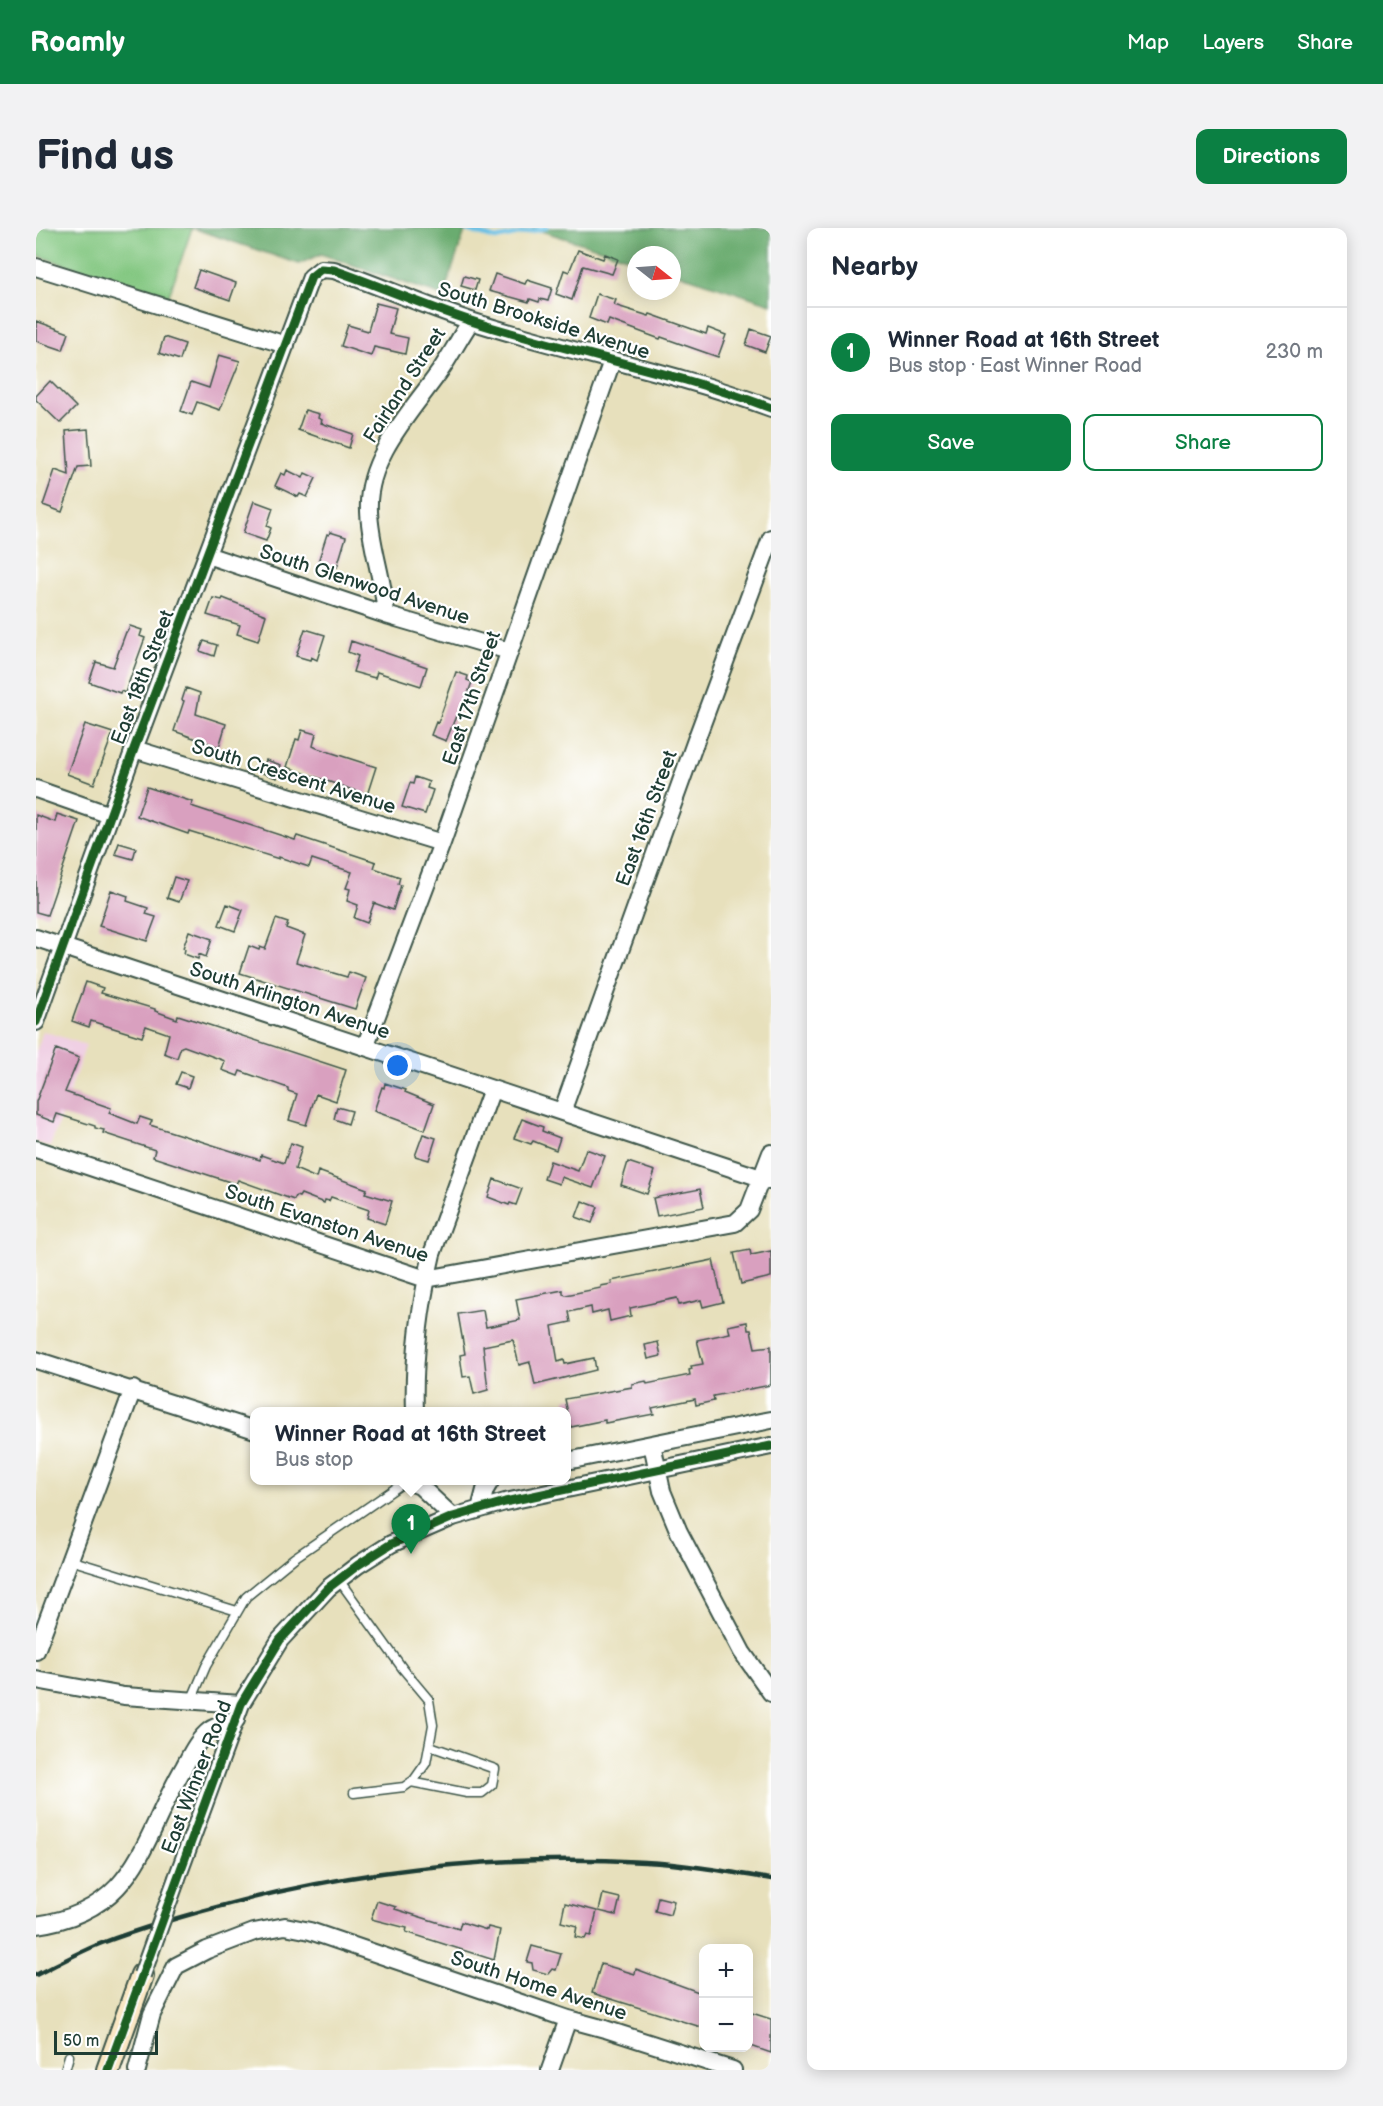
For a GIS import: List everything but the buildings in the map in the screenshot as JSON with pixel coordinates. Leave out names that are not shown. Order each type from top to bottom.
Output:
[{"type":"street","points":[[36,267],[286,345]]},
{"type":"street","name":"South Brookside Avenue","points":[[286,345],[311,277],[321,269],[334,270],[471,321],[684,379],[771,408]]},
{"type":"street","name":"Fairland Street","points":[[386,615],[369,511],[376,467],[471,321]]},
{"type":"street","name":"East 18th Street","points":[[36,1022],[134,749],[286,345]]},
{"type":"street","name":"East 17th Street","points":[[365,1047],[442,843],[612,361]]},
{"type":"street","name":"East 16th Street","points":[[562,1112],[771,538]]},
{"type":"street","name":"South Glenwood Avenue","points":[[207,555],[386,615],[509,651]]},
{"type":"street","name":"South Crescent Avenue","points":[[134,749],[442,843]]},
{"type":"street","points":[[36,789],[110,815]]},
{"type":"street","name":"South Arlington Avenue","points":[[36,938],[766,1179]]},
{"type":"street","points":[[415,1407],[414,1383],[418,1331],[432,1254],[492,1089]]},
{"type":"street","name":"South Evanston Avenue","points":[[36,1149],[426,1279],[735,1223],[749,1210],[766,1179],[771,1153]]},
{"type":"street","points":[[36,1360],[133,1389],[250,1428]]},
{"type":"street","points":[[36,1651],[133,1389]]},
{"type":"street","points":[[571,1460],[771,1420]]},
{"type":"street","points":[[652,1444],[662,1491],[679,1532],[742,1652],[763,1672],[771,1693]]},
{"type":"street","name":"East Winner Road","points":[[108,2070],[238,1712],[280,1640],[328,1588],[358,1564],[391,1544],[453,1517],[505,1502],[771,1446]]},
{"type":"street","points":[[416,1485],[453,1517]]},
{"type":"street","points":[[480,1509],[488,1485]]},
{"type":"street","points":[[36,1680],[124,1696],[191,1701],[238,1712]]},
{"type":"street","points":[[36,1925],[70,1918],[95,1905],[116,1890],[134,1866],[175,1782],[199,1741],[212,1729],[238,1712]]},
{"type":"street","name":"South Home Avenue","points":[[137,2070],[152,2014],[176,1966],[207,1950],[254,1932],[285,1926],[310,1931],[568,2019],[733,2070]]},
{"type":"street","points":[[550,2070],[568,2019]]},
{"type":"lane","points":[[191,1701],[206,1666],[246,1597],[270,1576],[407,1485]]},
{"type":"lane","points":[[70,1560],[237,1611]]},
{"type":"lane","points":[[339,1580],[403,1669],[429,1700],[433,1725],[426,1763],[411,1782],[404,1787],[354,1793]]},
{"type":"lane","points":[[411,1782],[467,1793],[482,1793],[492,1785],[495,1770],[430,1746]]},
{"type":"lane","points":[[65,2070],[69,2056]]},
{"type":"shaded area","points":[[43,1031],[86,1045],[50,1147],[36,1142],[36,1052]]},
{"type":"green space","points":[[36,228],[192,228],[168,298],[36,255]]},
{"type":"green space","points":[[192,228],[466,228],[443,296],[321,254],[299,264]]},
{"type":"green space","points":[[532,228],[771,228],[771,304],[681,275],[681,246],[627,246],[627,257]]},
{"type":"waterway","points":[[460,228],[496,239],[546,228]]},
{"type":"railway","points":[[36,1975],[102,1943],[188,1915],[291,1889],[391,1872],[492,1862],[594,1860],[677,1865],[771,1879]]},
{"type":"cycle path","points":[[36,1022],[134,749],[311,277],[321,269],[334,270],[471,321],[697,383],[771,408]]},
{"type":"cycle path","points":[[108,2070],[241,1704],[280,1640],[328,1588],[391,1544],[453,1517],[505,1502],[771,1446]]},
{"type":"place","name":"Winner Road at 16th Street","points":[[411,1554]]}]
